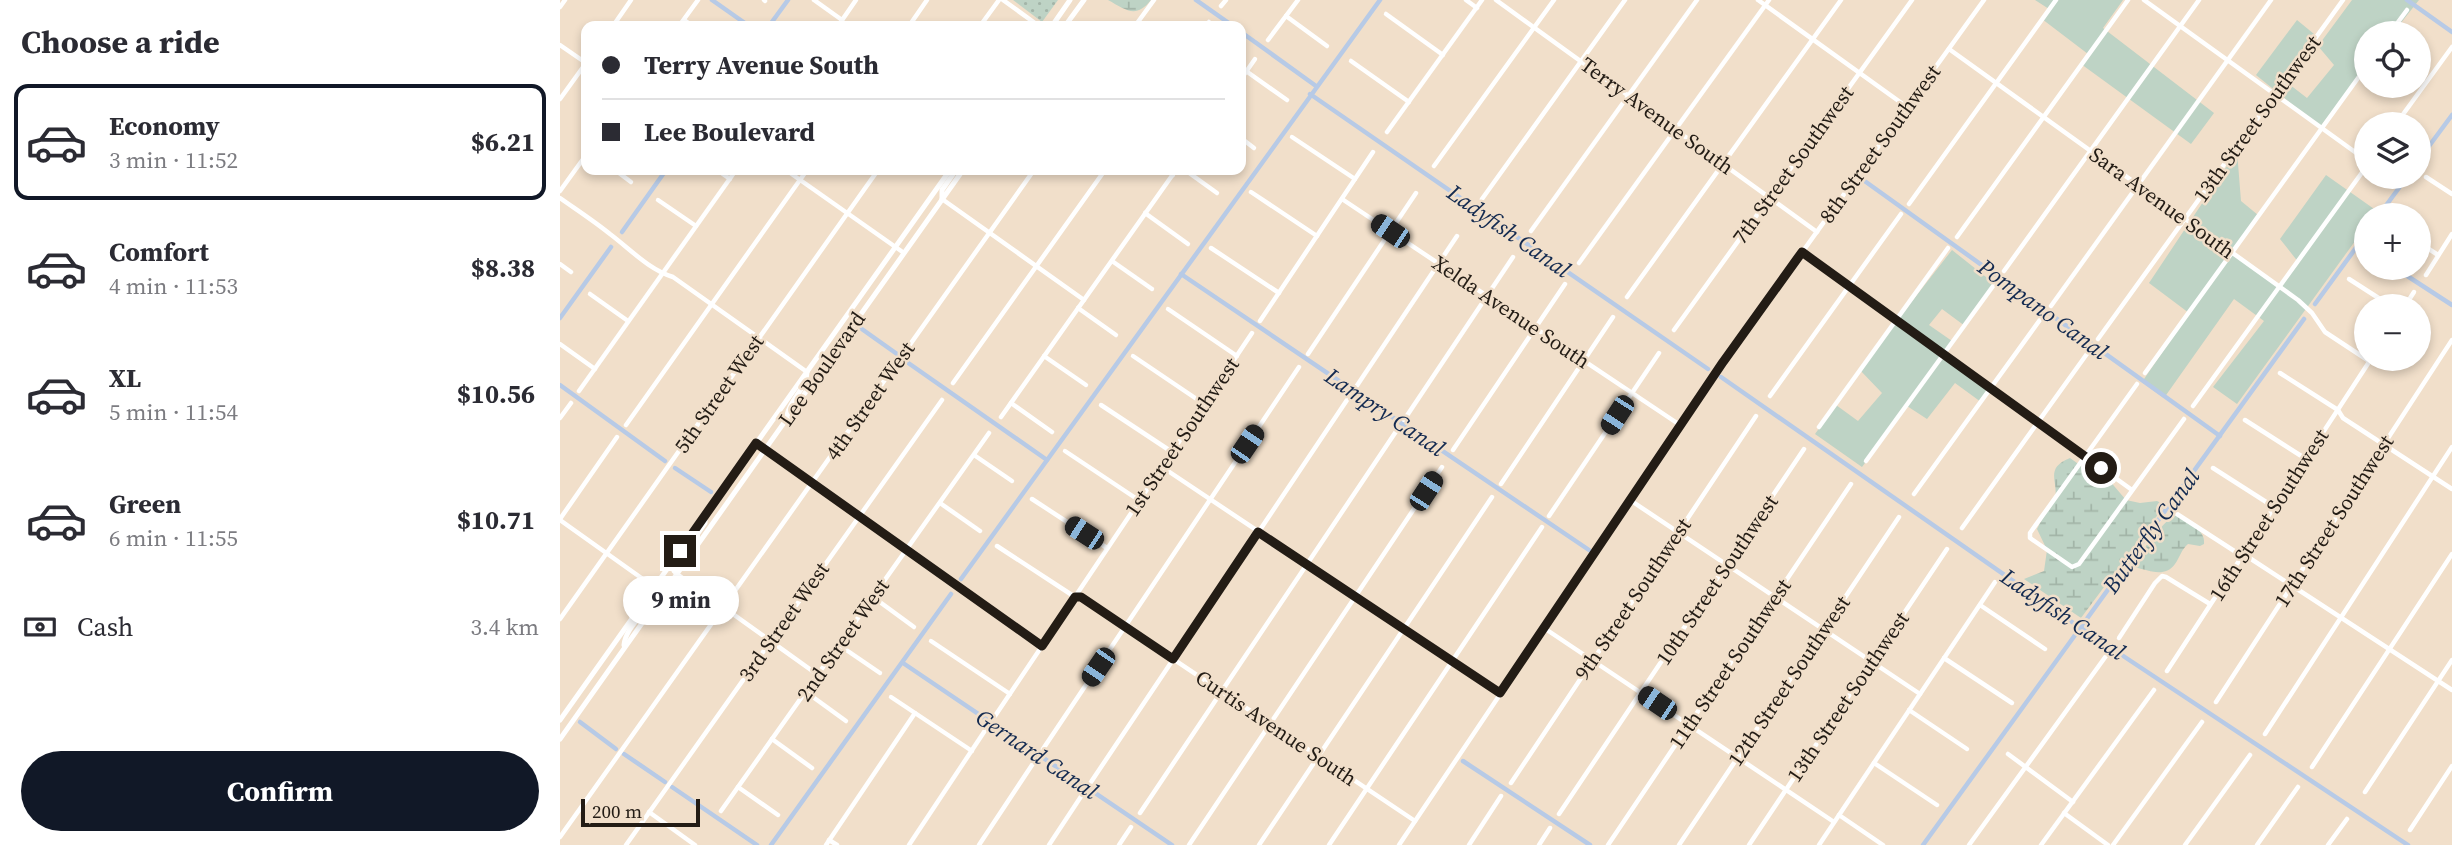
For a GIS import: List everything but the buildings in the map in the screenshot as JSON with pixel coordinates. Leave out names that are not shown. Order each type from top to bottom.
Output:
[{"type":"main road","points":[[1055,21],[1070,0]]},
{"type":"main road","points":[[1069,21],[1084,0]]},
{"type":"main road","name":"Lee Boulevard","points":[[560,720],[946,175]]},
{"type":"main road","points":[[942,199],[942,190],[952,175]]},
{"type":"main road","name":"Lee Boulevard","points":[[560,738],[959,175]]},
{"type":"main road","points":[[787,418],[789,406],[806,381],[807,372]]},
{"type":"main road","points":[[677,574],[674,571],[675,566],[705,523],[705,515]]},
{"type":"main road","points":[[624,648],[625,638],[653,598],[654,587]]},
{"type":"street","points":[[560,7],[565,0]]},
{"type":"street","points":[[616,21],[631,0]]},
{"type":"street","points":[[684,20],[698,0]]},
{"type":"street","points":[[814,0],[842,20],[856,0]]},
{"type":"street","points":[[913,21],[928,0]]},
{"type":"street","points":[[984,21],[1001,0],[1032,21]]},
{"type":"street","points":[[1139,21],[1154,0]]},
{"type":"street","points":[[1221,6],[1226,0]]},
{"type":"street","points":[[1268,40],[1298,0]]},
{"type":"street","points":[[1466,0],[1477,8]]},
{"type":"street","points":[[1387,132],[1482,0]]},
{"type":"street","name":"Terry Avenue South","points":[[1496,0],[1817,232]]},
{"type":"street","points":[[1433,166],[1554,0]]},
{"type":"street","points":[[1482,199],[1625,0]]},
{"type":"street","points":[[1531,231],[1697,0]]},
{"type":"street","points":[[1758,0],[1767,3],[1907,107]]},
{"type":"street","points":[[1626,297],[1841,0]]},
{"type":"street","name":"7th Street Southwest","points":[[1674,330],[1912,0]]},
{"type":"street","name":"8th Street Southwest","points":[[1399,845],[1680,425],[1984,0]]},
{"type":"street","points":[[1909,204],[2056,0]]},
{"type":"street","points":[[1956,237],[2128,0]]},
{"type":"street","points":[[2144,0],[2354,151]]},
{"type":"street","points":[[2004,271],[2199,0]]},
{"type":"street","points":[[2051,306],[2271,0]]},
{"type":"street","name":"13th Street Southwest","points":[[2098,339],[2343,0]]},
{"type":"street","points":[[1579,263],[1767,3]]},
{"type":"street","points":[[2399,21],[2407,10]]},
{"type":"street","points":[[1386,13],[1443,55]]},
{"type":"street","points":[[1286,16],[1327,46]]},
{"type":"street","points":[[560,45],[581,60]]},
{"type":"street","points":[[2405,112],[2452,47]]},
{"type":"street","name":"Sara Avenue South","points":[[1949,49],[2309,309],[2325,332],[2354,350]]},
{"type":"street","points":[[1255,59],[1246,71],[1287,100]]},
{"type":"street","points":[[1351,61],[1409,102]]},
{"type":"street","points":[[560,99],[581,70]]},
{"type":"street","points":[[2145,373],[2354,84]]},
{"type":"street","points":[[1292,136],[1355,179]]},
{"type":"street","points":[[1246,142],[1254,148]]},
{"type":"street","points":[[1260,321],[1373,152]]},
{"type":"street","points":[[560,191],[581,162]]},
{"type":"street","points":[[622,175],[632,182]]},
{"type":"street","points":[[724,175],[730,179]]},
{"type":"street","points":[[579,391],[733,175]]},
{"type":"street","points":[[793,175],[904,253]]},
{"type":"street","points":[[626,425],[804,175]]},
{"type":"street","name":"5th Street West","points":[[560,619],[875,175]]},
{"type":"street","name":"4th Street West","points":[[560,837],[1030,175]]},
{"type":"street","points":[[953,383],[1101,175]]},
{"type":"street","points":[[1001,417],[1173,175]]},
{"type":"street","points":[[1192,175],[1217,193]]},
{"type":"street","points":[[2431,180],[2452,194]]},
{"type":"street","points":[[2193,406],[2354,184]]},
{"type":"street","points":[[1251,192],[1317,236]]},
{"type":"street","points":[[1308,354],[1416,192]]},
{"type":"street","points":[[560,198],[662,274],[673,278],[807,372]]},
{"type":"street","points":[[942,199],[1084,300]]},
{"type":"street","name":"Xelda Avenue South","points":[[1342,199],[1680,425]]},
{"type":"street","points":[[658,200],[696,226]]},
{"type":"street","points":[[1145,213],[1188,244]]},
{"type":"street","points":[[1770,396],[1901,214]]},
{"type":"street","points":[[2431,267],[2452,234]]},
{"type":"street","points":[[1356,387],[1457,236]]},
{"type":"street","points":[[1212,248],[1279,293]]},
{"type":"street","points":[[1819,427],[1948,248]]},
{"type":"street","points":[[2431,250],[2438,255]]},
{"type":"street","points":[[1802,252],[2132,490]]},
{"type":"street","points":[[1404,420],[1513,257]]},
{"type":"street","points":[[1112,261],[1152,289]]},
{"type":"street","points":[[560,264],[571,272]]},
{"type":"street","points":[[2349,279],[2372,294]]},
{"type":"street","points":[[1866,461],[1996,282]]},
{"type":"street","points":[[1453,450],[1565,284]]},
{"type":"street","points":[[590,294],[628,321]]},
{"type":"street","points":[[1078,308],[1116,335]]},
{"type":"street","points":[[1168,309],[1237,355]]},
{"type":"street","points":[[1501,484],[1613,317]]},
{"type":"street","points":[[1914,494],[2042,317]]},
{"type":"street","name":"1st Street Southwest","points":[[995,716],[1252,333]]},
{"type":"street","name":"17th Street Southwest","points":[[2216,702],[2452,340]]},
{"type":"street","points":[[560,344],[595,369]]},
{"type":"street","points":[[1962,528],[2089,351]]},
{"type":"street","points":[[1549,516],[1659,353]]},
{"type":"street","points":[[1044,355],[1086,385]]},
{"type":"street","points":[[1133,356],[1204,404]]},
{"type":"street","points":[[1043,749],[1299,367]]},
{"type":"street","name":"16th Street Southwest","points":[[2167,671],[2363,371]]},
{"type":"street","points":[[2280,373],[2452,489]]},
{"type":"street","points":[[2137,384],[2030,533],[2030,538],[2072,568],[2079,564],[2184,419]]},
{"type":"street","name":"3rd Street West","points":[[626,845],[942,400]]},
{"type":"street","points":[[1091,782],[1347,400]]},
{"type":"street","points":[[560,418],[571,403]]},
{"type":"street","points":[[1011,403],[1052,432]]},
{"type":"street","points":[[1101,405],[1172,452]]},
{"type":"street","name":"9th Street Southwest","points":[[1511,783],[1756,416]]},
{"type":"street","points":[[2245,420],[2306,459]]},
{"type":"street","points":[[1140,813],[1397,430]]},
{"type":"street","name":"2nd Street West","points":[[721,811],[989,433]]},
{"type":"street","points":[[617,438],[560,519],[654,587]]},
{"type":"street","points":[[756,443],[1042,646]]},
{"type":"street","points":[[2264,734],[2452,447]]},
{"type":"street","name":"10th Street Southwest","points":[[1559,814],[1804,449]]},
{"type":"street","points":[[1065,451],[1140,500]]},
{"type":"street","points":[[974,455],[1012,481]]},
{"type":"street","points":[[1162,467],[1500,693]]},
{"type":"street","points":[[1189,845],[1442,467]]},
{"type":"street","points":[[2213,468],[2274,507]]},
{"type":"street","name":"11th Street Southwest","points":[[1608,845],[1851,484]]},
{"type":"street","points":[[1259,845],[1492,497]]},
{"type":"street","points":[[1032,499],[1107,548]]},
{"type":"street","points":[[1630,500],[1920,694]]},
{"type":"street","points":[[940,503],[980,531]]},
{"type":"street","points":[[2178,514],[2452,690]]},
{"type":"street","name":"12th Street Southwest","points":[[1679,845],[1899,517]]},
{"type":"street","points":[[1329,845],[1542,527]]},
{"type":"street","name":"Curtis Avenue South","points":[[998,546],[1075,597],[1081,597],[1415,821]]},
{"type":"street","name":"13th Street Southwest","points":[[1749,845],[1947,549]]},
{"type":"street","points":[[2312,767],[2452,554]]},
{"type":"street","points":[[677,574],[818,675]]},
{"type":"street","points":[[2119,638],[2160,577],[2166,577],[2210,605]]},
{"type":"street","points":[[1819,845],[1995,582]]},
{"type":"street","points":[[873,597],[914,627]]},
{"type":"street","points":[[1980,606],[2045,649]]},
{"type":"street","points":[[1544,628],[1834,822]]},
{"type":"street","points":[[931,641],[1010,694]]},
{"type":"street","points":[[839,645],[880,673]]},
{"type":"street","points":[[1969,845],[2106,656]]},
{"type":"street","points":[[1944,658],[2012,703]]},
{"type":"street","points":[[2365,792],[2452,660]]},
{"type":"street","points":[[2041,845],[2154,690]]},
{"type":"street","points":[[806,692],[846,721]]},
{"type":"street","points":[[891,697],[972,751]]},
{"type":"street","points":[[1909,710],[1968,749]]},
{"type":"street","points":[[837,845],[828,843],[915,713]]},
{"type":"street","points":[[2064,813],[2111,845],[2202,722]]},
{"type":"street","points":[[909,845],[986,729]]},
{"type":"street","points":[[772,739],[812,768]]},
{"type":"street","points":[[2008,754],[2073,802]]},
{"type":"street","points":[[2185,845],[2250,755]]},
{"type":"street","points":[[979,845],[1034,762]]},
{"type":"street","points":[[1874,763],[1937,805]]},
{"type":"street","points":[[2410,830],[2452,766]]},
{"type":"street","points":[[738,787],[778,815]]},
{"type":"street","points":[[2257,845],[2298,787]]},
{"type":"street","points":[[1049,845],[1082,795]]},
{"type":"street","points":[[1468,845],[1501,796]]},
{"type":"street","points":[[649,812],[695,845]]},
{"type":"street","points":[[1839,815],[1883,845]]},
{"type":"street","points":[[2328,845],[2347,819]]},
{"type":"street","points":[[1119,845],[1131,827]]},
{"type":"street","points":[[1539,845],[1550,828]]},
{"type":"green space","points":[[1013,0],[1058,0],[1041,21]]},
{"type":"green space","points":[[1108,0],[1151,0],[1146,6],[1131,11]]},
{"type":"green space","points":[[2035,0],[2123,0],[2103,28],[2214,113],[2191,144],[2081,64],[2088,54],[2042,19],[2049,9]]},
{"type":"green space","points":[[2352,0],[2419,0],[2402,21],[2354,21],[2354,83],[2320,127],[2256,75],[2297,20],[2314,34],[2281,78],[2307,98],[2334,65],[2318,46]]},
{"type":"green space","points":[[2237,151],[2241,201],[2258,215],[2232,251],[2281,286],[2299,263],[2280,239],[2326,175],[2366,203],[2354,203],[2354,243],[2237,404],[2213,387],[2264,321],[2234,299],[2164,398],[2142,382],[2189,313],[2149,283]]},
{"type":"green space","points":[[1952,250],[1996,285],[1965,326],[1942,309],[1929,325],[1952,341],[1943,353],[1992,389],[1981,402],[1955,383],[1927,419],[1907,406],[1862,467],[1815,434],[1836,405],[1858,421],[1882,393],[1859,369]]},
{"type":"green space","points":[[2070,458],[2084,468],[2103,473],[2126,500],[2140,503],[2157,501],[2165,505],[2081,618],[2024,579],[2044,571],[2047,550],[2037,529],[2056,494],[2054,472],[2062,462]]},
{"type":"green space","points":[[2176,515],[2199,530],[2204,544],[2188,544],[2175,564],[2165,571],[2154,572],[2131,567],[2158,530]]},
{"type":"waterway","points":[[712,0],[742,21]]},
{"type":"waterway","points":[[773,21],[788,0]]},
{"type":"waterway","name":"Ladyfish Canal","points":[[1196,0],[1226,21]]},
{"type":"waterway","points":[[961,579],[1380,0]]},
{"type":"waterway","points":[[2407,0],[2452,32]]},
{"type":"waterway","name":"Ladyfish Canal","points":[[1246,36],[1316,86]]},
{"type":"waterway","name":"Ladyfish Canal","points":[[1310,94],[1708,369]]},
{"type":"waterway","name":"Butterfly Canal","points":[[2431,143],[2452,115]]},
{"type":"waterway","points":[[622,232],[662,175]]},
{"type":"waterway","name":"Pompano Canal","points":[[1866,182],[2220,436]]},
{"type":"waterway","name":"Butterfly Canal","points":[[2388,203],[2398,189]]},
{"type":"waterway","points":[[560,318],[611,247]]},
{"type":"waterway","name":"Butterfly Canal","points":[[2315,304],[2354,250]]},
{"type":"waterway","name":"Lampry Canal","points":[[1181,274],[1589,550]]},
{"type":"waterway","points":[[2413,280],[2452,305]]},
{"type":"waterway","name":"Butterfly Canal","points":[[1923,845],[2304,319]]},
{"type":"waterway","points":[[859,327],[897,354]]},
{"type":"waterway","points":[[904,360],[1047,460]]},
{"type":"waterway","name":"Ladyfish Canal","points":[[1721,377],[2072,622],[2408,845]]},
{"type":"waterway","points":[[560,385],[665,461]]},
{"type":"waterway","points":[[675,468],[711,492]]},
{"type":"waterway","points":[[771,845],[951,594]]},
{"type":"waterway","name":"Gernard Canal","points":[[903,663],[1172,845]]},
{"type":"waterway","points":[[580,722],[616,749]]},
{"type":"waterway","points":[[624,754],[665,782]]},
{"type":"waterway","points":[[1463,761],[1590,845]]},
{"type":"waterway","points":[[672,787],[757,845]]},
{"type":"route","points":[[680,551],[756,443],[1042,646],[1075,597],[1081,597],[1173,659],[1258,532],[1500,693],[1723,362],[1802,252],[2101,468]]}]
